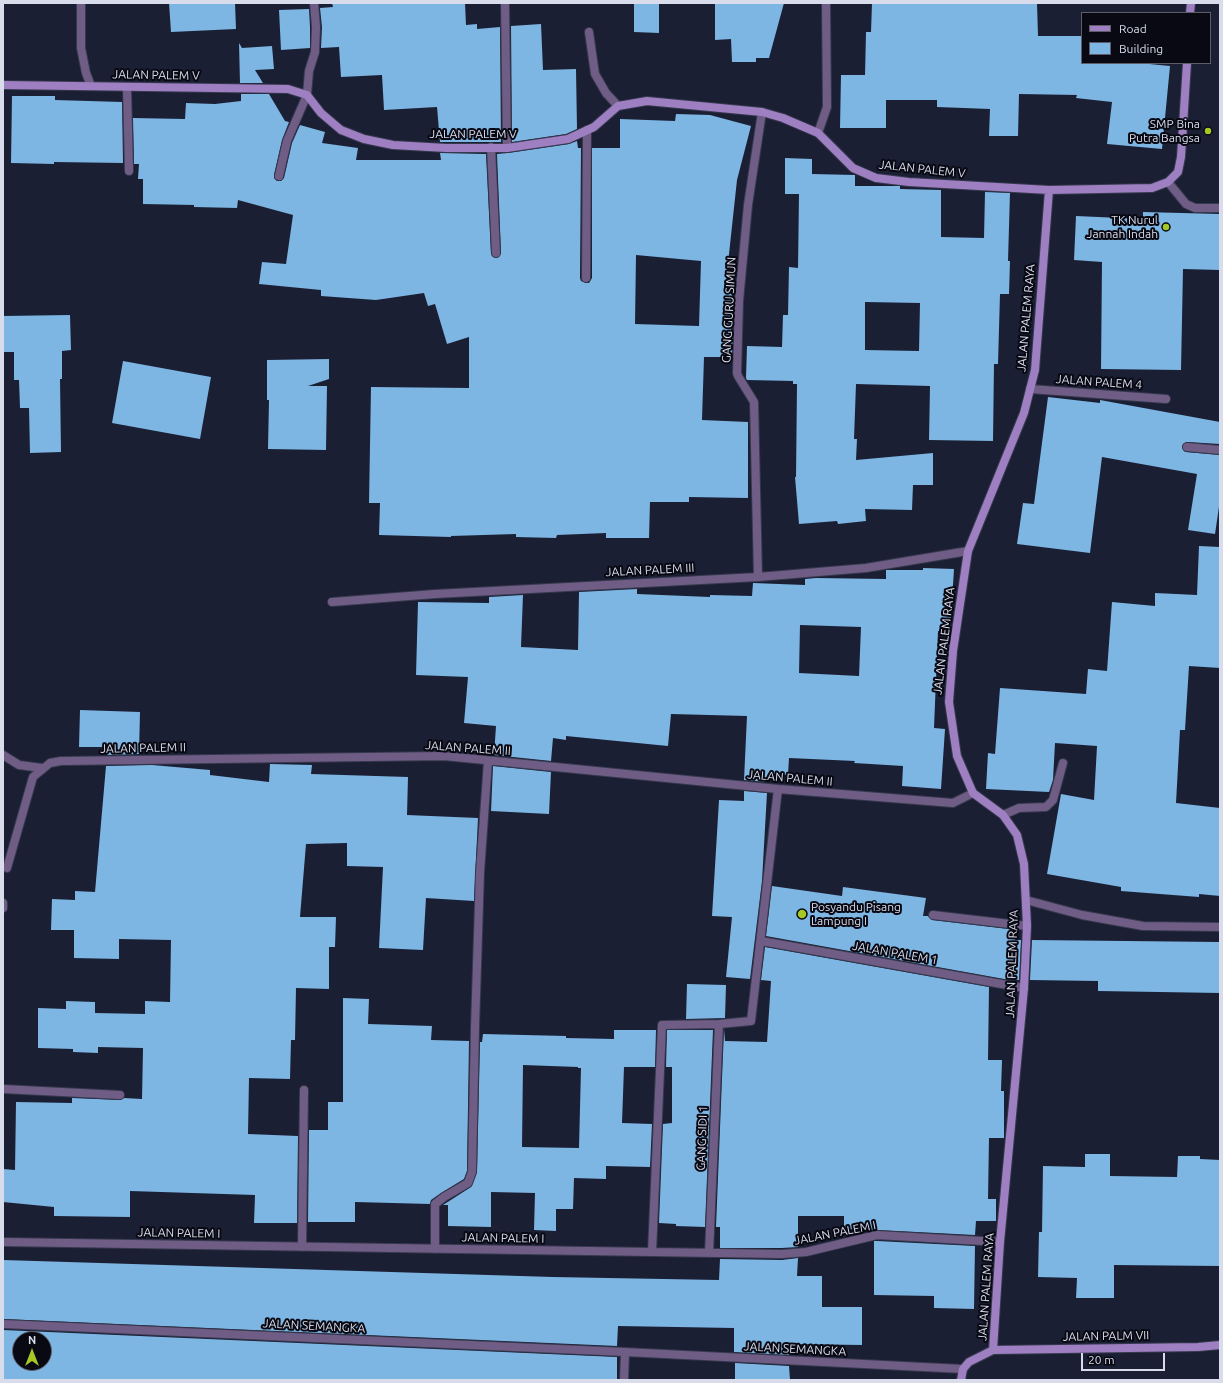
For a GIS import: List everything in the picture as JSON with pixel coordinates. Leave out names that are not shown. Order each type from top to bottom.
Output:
[{"type":"street","points":[[81,3],[82,56],[91,86]]},
{"type":"street","points":[[279,176],[287,141],[307,95],[309,71],[315,52],[316,27],[314,3]]},
{"type":"street","points":[[505,3],[507,148]]},
{"type":"street","points":[[818,132],[827,107],[826,3]]},
{"type":"street","points":[[589,32],[595,74],[606,93],[618,106]]},
{"type":"street","points":[[1049,190],[1152,188],[1168,182],[1178,172],[1181,157],[1187,64]]},
{"type":"street","name":"JALAN PALEM V","points":[[3,85],[288,89],[307,95],[321,113],[341,130],[364,139],[392,145],[446,148],[507,148],[568,139],[594,127],[618,106],[647,101],[762,112],[818,132],[853,168],[876,178],[909,182],[1049,190]]},
{"type":"street","points":[[127,87],[129,171]]},
{"type":"street","name":"GANG GURU SIMUN","points":[[758,577],[754,402],[737,373],[739,301],[748,205],[762,112]]},
{"type":"street","points":[[586,278],[587,130]]},
{"type":"street","points":[[491,148],[496,253]]},
{"type":"street","points":[[1168,182],[1186,204],[1196,208],[1220,208]]},
{"type":"street","name":"JALAN PALEM RAYA","points":[[993,1350],[1000,1242],[1024,988],[1027,926],[1024,864],[1018,835],[1004,815],[973,794],[957,756],[949,702],[953,651],[968,551],[1024,413],[1035,370],[1049,190]]},
{"type":"street","name":"JALAN PALEM 4","points":[[1030,389],[1166,399]]},
{"type":"street","points":[[1187,447],[1220,450]]},
{"type":"street","name":"JALAN PALEM III","points":[[332,602],[435,594],[758,577],[866,568],[968,551]]},
{"type":"street","points":[[3,755],[19,764],[42,768]]},
{"type":"street","name":"JALAN PALEM II","points":[[42,768],[50,763],[61,761],[444,756],[778,789],[953,803],[973,794]]},
{"type":"street","points":[[435,1249],[436,1204],[444,1197],[468,1183],[472,1172],[480,872],[488,761]]},
{"type":"street","points":[[1004,815],[1019,808],[1046,806],[1054,800],[1063,763]]},
{"type":"street","points":[[7,868],[33,777],[42,768]]},
{"type":"street","points":[[652,1252],[662,1024],[718,1024],[751,1021],[778,789]]},
{"type":"street","points":[[1026,900],[1082,915],[1143,926],[1220,927]]},
{"type":"street","points":[[3,903],[3,908]]},
{"type":"street","points":[[933,915],[1027,926]]},
{"type":"street","name":"JALAN PALEM 1","points":[[761,941],[1024,988]]},
{"type":"street","name":"GANG SIDI 1","points":[[709,1253],[718,1024]]},
{"type":"street","points":[[3,1089],[120,1094]]},
{"type":"street","points":[[302,1247],[304,1090]]},
{"type":"street","name":"JALAN PALEM I","points":[[3,1242],[782,1254],[806,1252],[877,1235],[1000,1242]]},
{"type":"street","name":"JALAN SEMANGKA","points":[[3,1324],[625,1352],[963,1370]]},
{"type":"street","name":"JALAN PALM VII","points":[[993,1350],[1198,1347],[1220,1345]]},
{"type":"street","points":[[961,1380],[963,1370],[969,1362],[993,1350]]},
{"type":"street","points":[[624,1380],[625,1352]]},
{"type":"building","points":[[169,3],[235,3],[236,29],[171,32]]},
{"type":"building","points":[[332,3],[465,3],[466,25],[477,24],[477,29],[500,27],[501,142],[440,142],[437,107],[384,110],[382,75],[341,77],[339,47],[321,48],[322,27],[320,8],[333,7]]},
{"type":"building","points":[[634,3],[659,3],[659,33],[634,32]]},
{"type":"building","points":[[715,3],[784,3],[769,58],[756,58],[756,62],[732,62],[731,39],[715,40]]},
{"type":"building","points":[[872,3],[1037,3],[1038,36],[1081,36],[1081,64],[1149,64],[1170,66],[1162,149],[1107,144],[1112,102],[1076,98],[1077,95],[1019,94],[1018,136],[989,136],[990,109],[937,107],[937,100],[886,100],[886,128],[840,128],[841,75],[865,75],[866,32],[871,32]]},
{"type":"building","points":[[309,9],[310,48],[281,50],[279,10]]},
{"type":"building","points":[[541,24],[543,70],[576,69],[577,129],[566,134],[512,142],[511,26]]},
{"type":"building","points":[[239,43],[242,48],[272,46],[274,69],[255,70],[263,83],[240,83]]},
{"type":"building","points":[[241,94],[269,94],[285,121],[289,122],[282,140],[274,175],[274,178],[277,181],[281,181],[284,178],[292,143],[300,125],[325,132],[322,143],[358,148],[356,160],[441,160],[440,153],[486,154],[491,253],[492,256],[496,258],[499,257],[501,253],[497,154],[569,144],[577,141],[578,148],[581,148],[580,278],[581,281],[586,283],[589,283],[592,278],[592,148],[620,148],[620,119],[675,121],[676,114],[710,115],[751,126],[737,180],[725,291],[732,291],[732,357],[704,357],[702,420],[748,422],[748,498],[689,497],[689,502],[650,502],[649,538],[606,538],[606,533],[557,535],[556,538],[516,537],[516,534],[451,537],[379,535],[380,503],[369,503],[371,387],[469,388],[469,337],[447,344],[435,304],[428,306],[424,293],[376,300],[321,296],[321,290],[259,284],[262,262],[286,264],[293,215],[238,200],[237,208],[143,204],[143,179],[138,179],[139,164],[134,164],[133,118],[185,119],[186,103],[215,104],[241,101]],"holes":[[[636,255],[701,261],[699,326],[635,324]]]},
{"type":"building","points":[[12,96],[55,96],[55,100],[122,102],[123,163],[11,163]]},
{"type":"building","points":[[785,158],[812,159],[812,174],[855,175],[855,186],[900,186],[900,189],[941,190],[941,237],[984,238],[985,192],[1010,193],[1008,261],[1010,261],[1009,294],[1000,294],[998,364],[994,364],[993,441],[929,440],[930,386],[856,384],[854,439],[857,439],[856,460],[933,453],[933,485],[913,485],[912,510],[865,509],[866,521],[838,524],[837,521],[799,524],[795,477],[797,384],[793,384],[793,381],[747,380],[746,378],[747,346],[782,347],[783,315],[788,315],[789,267],[798,268],[799,194],[785,194]],"holes":[[[865,302],[920,303],[919,351],[865,350]]]},
{"type":"building","points":[[1143,212],[1220,214],[1220,270],[1183,269],[1181,370],[1101,369],[1102,262],[1074,260],[1076,216],[1143,219]]},
{"type":"building","points":[[70,315],[71,350],[62,351],[62,379],[60,379],[61,452],[30,453],[29,408],[20,408],[19,380],[14,380],[14,352],[4,352],[3,316]]},
{"type":"building","points":[[329,359],[329,379],[308,386],[327,386],[326,450],[268,449],[269,400],[267,400],[267,360]]},
{"type":"building","points":[[123,361],[211,377],[200,439],[112,423]]},
{"type":"building","points":[[1048,397],[1100,403],[1100,400],[1220,422],[1220,444],[1187,442],[1183,444],[1182,447],[1186,452],[1220,455],[1220,500],[1215,534],[1188,530],[1197,474],[1102,457],[1090,553],[1017,544],[1023,503],[1034,504]]},
{"type":"building","points":[[1199,546],[1220,547],[1220,668],[1189,666],[1185,730],[1180,730],[1176,803],[1220,808],[1220,896],[1199,894],[1199,897],[1121,891],[1121,887],[1047,874],[1061,794],[1094,800],[1097,746],[1055,743],[1053,780],[1049,792],[986,789],[988,753],[995,754],[1000,688],[1086,694],[1088,669],[1107,671],[1112,602],[1155,606],[1155,593],[1197,595]]},
{"type":"building","points":[[923,568],[954,569],[950,632],[938,631],[934,728],[945,729],[941,789],[902,786],[903,766],[854,763],[855,761],[789,758],[788,775],[768,774],[767,782],[744,780],[747,716],[671,714],[668,746],[566,736],[566,740],[553,738],[551,761],[494,755],[496,726],[464,723],[468,677],[416,675],[418,602],[489,603],[489,597],[523,595],[521,647],[578,650],[579,592],[637,589],[637,594],[710,597],[710,595],[752,596],[753,583],[805,585],[805,579],[816,578],[886,579],[886,570],[923,570]],"holes":[[[800,625],[861,627],[859,676],[799,673]]]},
{"type":"building","points":[[80,710],[140,712],[139,754],[107,755],[107,747],[79,747]]},
{"type":"building","points":[[270,764],[312,765],[311,774],[408,777],[407,815],[478,818],[474,901],[426,898],[423,950],[379,948],[383,867],[347,866],[347,843],[306,844],[300,917],[336,917],[335,947],[329,947],[329,989],[296,988],[295,1040],[291,1040],[290,1079],[249,1078],[248,1134],[298,1136],[297,1223],[254,1223],[255,1195],[130,1191],[130,1217],[54,1216],[54,1207],[3,1202],[3,1169],[15,1170],[16,1102],[72,1103],[72,1098],[120,1100],[124,1098],[142,1099],[143,1048],[98,1047],[98,1053],[73,1052],[73,1049],[38,1048],[38,1008],[66,1009],[66,1001],[95,1002],[95,1013],[145,1014],[145,1001],[170,1002],[171,940],[119,939],[119,959],[74,958],[74,930],[51,930],[52,899],[75,900],[75,891],[95,892],[106,766],[152,765],[210,770],[210,775],[269,782]]},
{"type":"building","points":[[493,766],[551,772],[549,814],[491,811]]},
{"type":"building","points":[[744,791],[767,793],[762,881],[750,979],[726,977],[732,917],[712,916],[719,800],[744,801]]},
{"type":"building","points":[[772,886],[842,896],[843,887],[926,898],[923,916],[928,916],[932,920],[1017,930],[1015,940],[1021,940],[1019,980],[1004,979],[766,936]]},
{"type":"building","points":[[1032,940],[1220,942],[1220,993],[1098,991],[1098,981],[1030,980]]},
{"type":"building","points":[[765,947],[989,987],[988,1060],[1002,1060],[1001,1091],[1004,1091],[1004,1138],[989,1138],[988,1199],[996,1199],[996,1221],[976,1221],[975,1235],[844,1229],[844,1216],[798,1216],[798,1247],[720,1248],[720,1227],[716,1227],[724,1029],[725,1041],[767,1042],[771,981],[761,980]]},
{"type":"building","points":[[687,984],[726,985],[725,1018],[686,1019]]},
{"type":"building","points":[[343,998],[369,999],[368,1024],[432,1026],[431,1040],[469,1041],[467,1171],[464,1179],[431,1200],[430,1204],[355,1202],[355,1222],[308,1222],[309,1130],[328,1130],[328,1102],[343,1102]]},
{"type":"building","points":[[614,1030],[656,1030],[655,1067],[624,1067],[622,1123],[652,1124],[650,1167],[606,1166],[606,1179],[574,1178],[573,1209],[556,1209],[556,1231],[534,1230],[535,1193],[491,1192],[491,1227],[448,1226],[448,1205],[443,1205],[471,1187],[477,1172],[480,1042],[482,1042],[483,1034],[614,1039]],"holes":[[[523,1065],[581,1068],[579,1148],[522,1147]]]},
{"type":"building","points":[[667,1030],[713,1030],[705,1227],[676,1226],[676,1224],[659,1223],[663,1124],[672,1123],[672,1067],[666,1067]]},
{"type":"building","points":[[1085,1154],[1110,1154],[1110,1176],[1177,1177],[1178,1156],[1200,1156],[1200,1159],[1220,1160],[1220,1266],[1114,1265],[1114,1298],[1076,1298],[1077,1278],[1038,1277],[1039,1232],[1042,1232],[1043,1166],[1085,1167]]},
{"type":"building","points":[[874,1241],[975,1246],[974,1309],[934,1308],[934,1296],[874,1295]]},
{"type":"building","points":[[798,1258],[797,1276],[822,1276],[822,1307],[862,1307],[862,1345],[789,1344],[789,1355],[734,1352],[734,1328],[618,1326],[617,1346],[3,1319],[3,1260],[553,1277],[719,1280],[720,1259],[782,1260]]},
{"type":"building","points":[[3,1330],[26,1331],[12,1331],[12,1371],[52,1371],[52,1332],[617,1357],[617,1380],[3,1380]]},
{"type":"building","points":[[735,1363],[789,1366],[790,1380],[735,1380]]},
{"type":"place","name":"SMP Bina Putra Bangsa","points":[[1208,131]]},
{"type":"place","name":"TK Nurul Jannah Indah","points":[[1166,227]]},
{"type":"place","name":"Posyandu Pisang Lampung I","points":[[802,914]]}]
